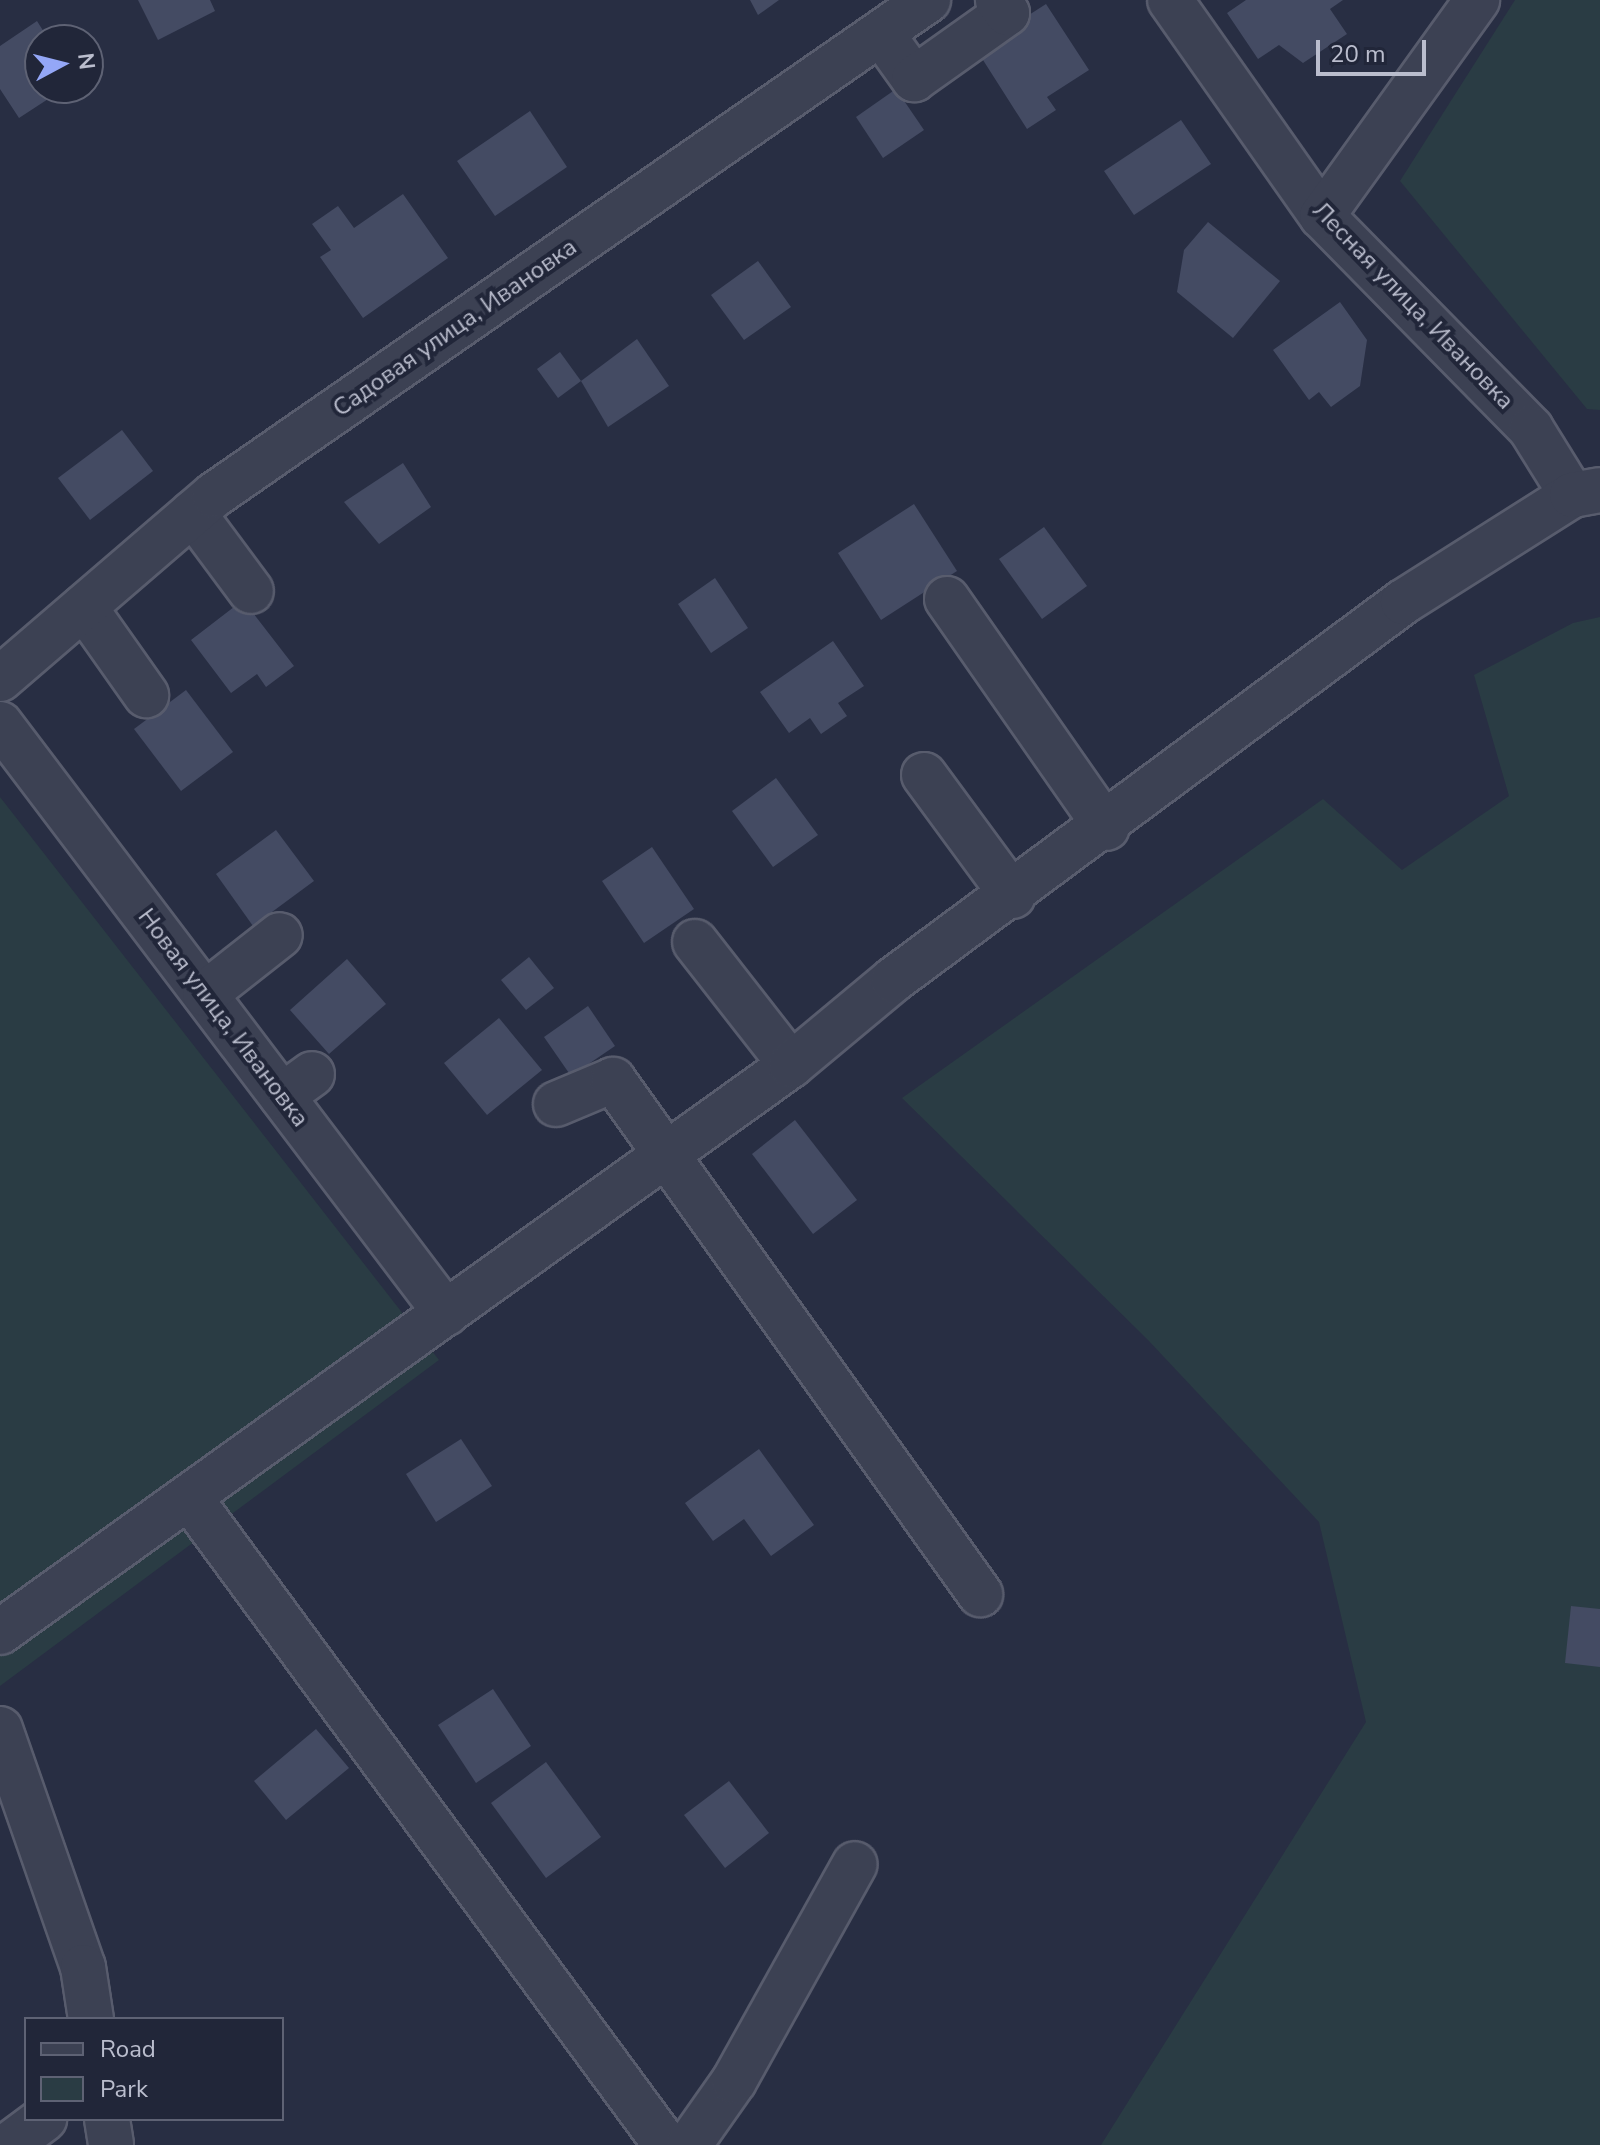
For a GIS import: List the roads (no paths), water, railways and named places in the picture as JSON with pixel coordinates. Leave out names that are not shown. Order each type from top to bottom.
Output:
[{"type":"street","name":"Садовая улица, Ивановка","points":[[0,679],[193,513],[928,0]]},
{"type":"street","points":[[881,33],[914,79],[1007,13],[998,0]]},
{"type":"street","name":"Лесная улица, Ивановка","points":[[1170,0],[1322,216],[1531,429],[1586,492]]},
{"type":"street","points":[[1322,216],[1477,0]]},
{"type":"street","points":[[0,1632],[791,1065],[893,980],[1107,828],[1403,602],[1586,492]]},
{"type":"street","points":[[193,513],[251,591]]},
{"type":"street","points":[[947,599],[1107,828]]},
{"type":"street","points":[[84,607],[146,695]]},
{"type":"street","name":"Новая улица, Ивановка","points":[[0,724],[205,994],[297,1085],[446,1313]]},
{"type":"street","points":[[924,775],[1013,896]]},
{"type":"street","points":[[205,994],[280,935]]},
{"type":"street","points":[[695,942],[791,1065]]},
{"type":"street","points":[[556,1104],[613,1080],[664,1156],[980,1594]]},
{"type":"street","points":[[189,1497],[666,2145]]},
{"type":"street","points":[[0,1729],[83,1967],[91,2017]]},
{"type":"street","points":[[689,2145],[734,2081],[855,1864]]},
{"type":"street","points":[[9,2145],[41,2121]]},
{"type":"street","points":[[107,2121],[111,2145]]}]
